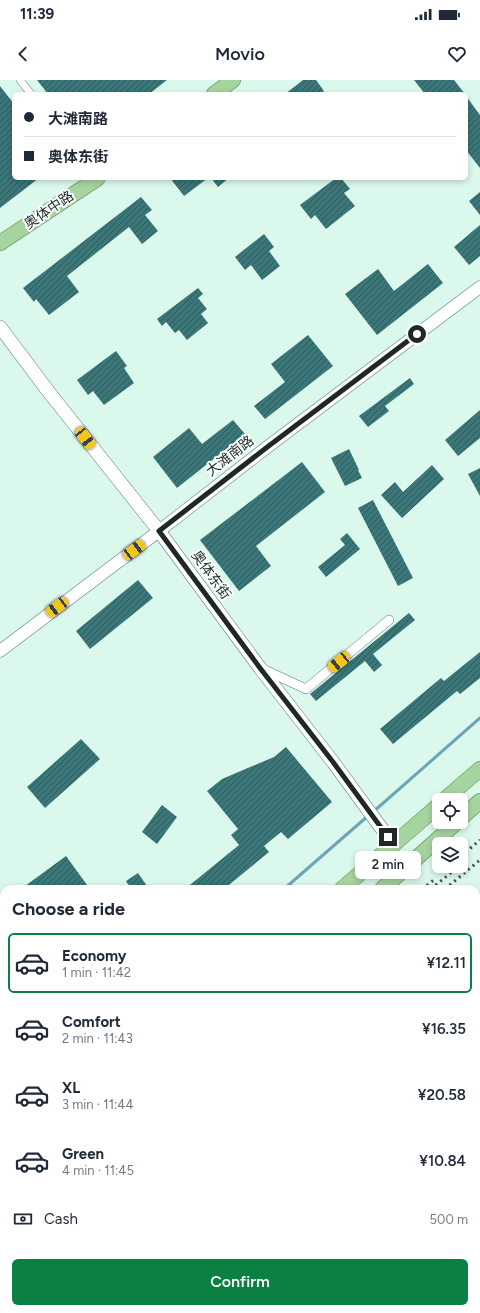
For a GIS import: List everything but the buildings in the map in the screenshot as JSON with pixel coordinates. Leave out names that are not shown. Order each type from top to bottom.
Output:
[{"type":"main road","points":[[217,92],[233,80]]},
{"type":"main road","name":"奥体中路","points":[[0,243],[93,180]]},
{"type":"main road","name":"奥体东街","points":[[0,327],[48,391],[159,531],[260,668],[394,844]]},
{"type":"main road","points":[[452,793],[480,769]]},
{"type":"main road","points":[[468,812],[480,801]]},
{"type":"main road","points":[[347,885],[432,811]]},
{"type":"main road","points":[[386,885],[449,829]]},
{"type":"street","points":[[21,80],[30,92]]},
{"type":"street","name":"大滩南路","points":[[0,650],[159,531],[480,286]]},
{"type":"street","points":[[260,668],[306,689],[390,620]]},
{"type":"waterway","points":[[373,812],[480,718]]},
{"type":"waterway","points":[[289,885],[369,815]]},
{"type":"railway","points":[[468,850],[480,840]]},
{"type":"railway","points":[[450,885],[480,860]]},
{"type":"railway","points":[[436,885],[450,873]]},
{"type":"railway","points":[[427,885],[435,879]]},
{"type":"route","points":[[388,837],[333,762],[260,668],[159,531],[417,334]]}]
